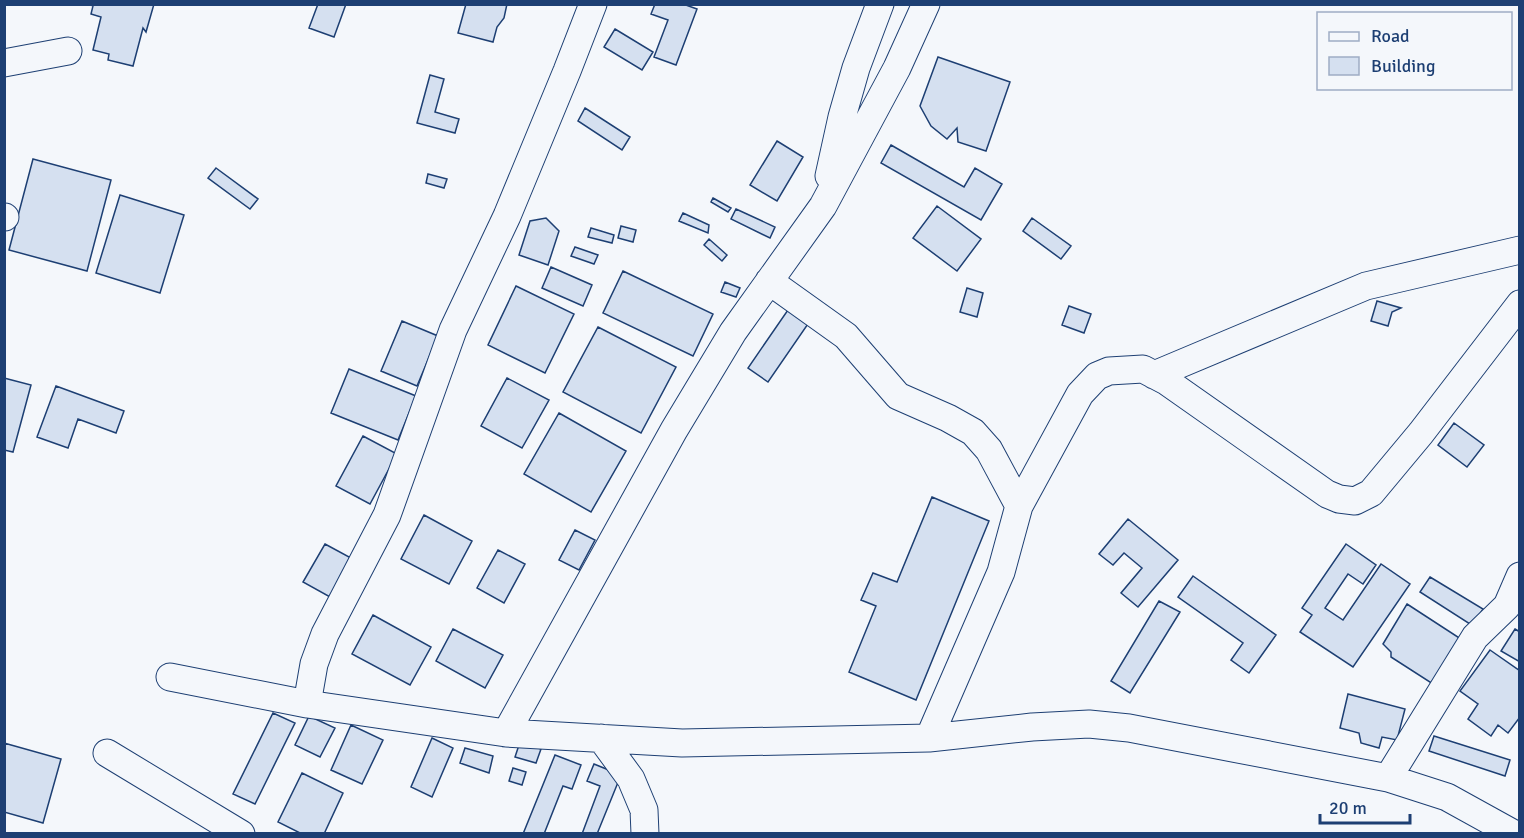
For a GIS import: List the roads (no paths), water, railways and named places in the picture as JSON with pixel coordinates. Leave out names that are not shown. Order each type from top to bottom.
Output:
[{"type":"street","points":[[307,704],[314,664],[325,634],[387,515],[453,330],[507,216],[593,4]]},
{"type":"street","points":[[506,733],[674,430],[733,332],[823,206],[897,68],[926,4]]},
{"type":"street","points":[[823,206],[845,107],[877,7]]},
{"type":"street","points":[[4,63],[68,51]]},
{"type":"street","points":[[1154,375],[1366,286],[1520,250]]},
{"type":"street","points":[[769,281],[846,336],[898,396],[948,418],[973,432],[989,450],[1019,506]]},
{"type":"street","points":[[929,738],[1001,572],[1019,506],[1080,394],[1097,376],[1109,371],[1143,369],[1166,381],[1327,494],[1339,499],[1355,501],[1371,493],[1421,433],[1520,304]]},
{"type":"street","points":[[1388,778],[1475,637],[1507,606],[1520,576]]},
{"type":"street","points":[[170,677],[307,704],[506,733],[682,743],[929,738],[1032,727],[1089,724],[1119,727],[1388,778],[1447,797],[1514,834]]},
{"type":"street","points":[[601,738],[631,779],[644,810],[645,834]]},
{"type":"street","points":[[107,753],[241,834]]}]
